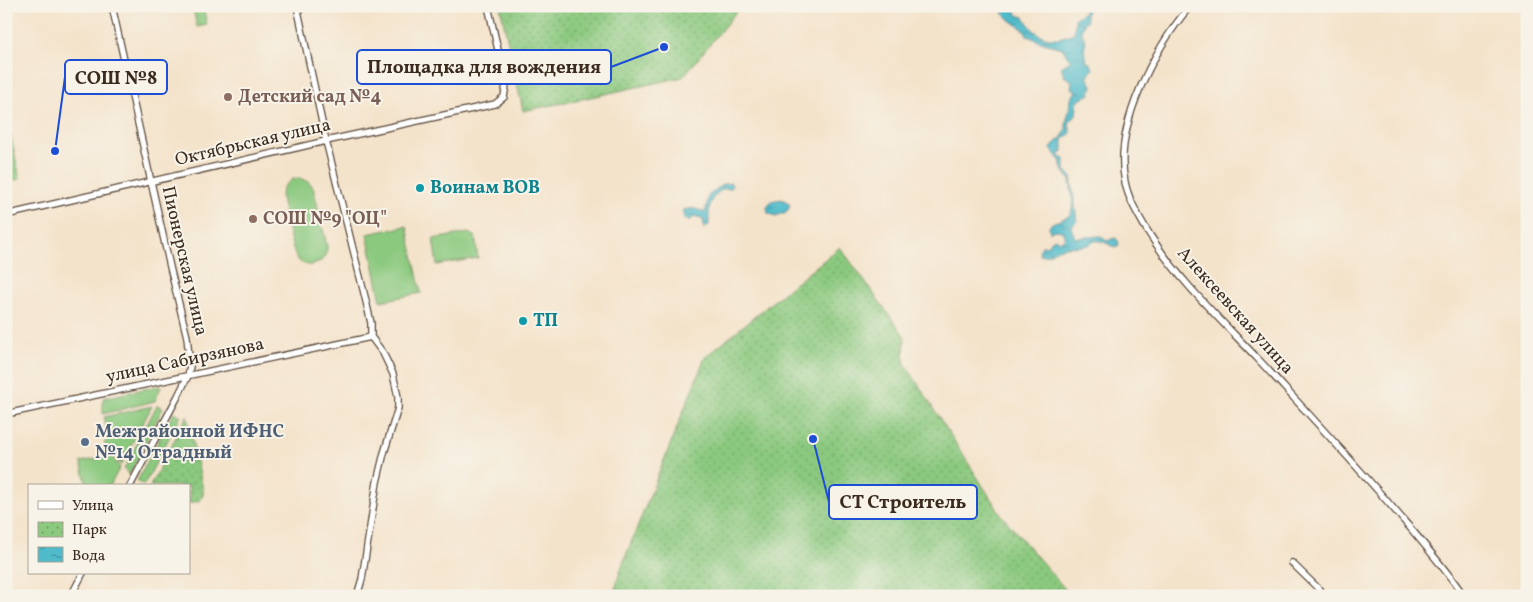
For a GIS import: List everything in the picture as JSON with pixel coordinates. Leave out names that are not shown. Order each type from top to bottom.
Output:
[{"type":"street","name":"Пионерская улица","points":[[112,6],[187,337],[190,366],[188,376]]},
{"type":"street","points":[[297,6],[326,141],[371,323],[371,337],[383,353],[393,374],[398,397],[398,408],[377,482],[358,596]]},
{"type":"street","name":"Октябрьская улица","points":[[6,215],[494,104],[504,97],[506,85],[488,6]]},
{"type":"street","name":"Алексеевская улица","points":[[1190,6],[1174,27],[1152,63],[1139,92],[1128,126],[1123,169],[1131,200],[1153,240],[1179,275],[1338,445],[1423,543],[1464,596]]},
{"type":"street","name":"улица Сабирзянова","points":[[6,414],[371,337]]},
{"type":"street","points":[[131,484],[188,376]]},
{"type":"street","points":[[1292,563],[1326,596]]},
{"type":"street","points":[[71,596],[82,574]]},
{"type":"green space","points":[[203,6],[207,25],[197,27],[193,9]]},
{"type":"green space","points":[[500,6],[741,6],[683,77],[523,111]]},
{"type":"green space","points":[[6,113],[20,179],[6,182]]},
{"type":"green space","points":[[299,178],[309,182],[313,187],[327,246],[325,256],[313,265],[303,263],[296,256],[281,197],[284,186],[293,179]]},
{"type":"green space","points":[[407,226],[421,293],[381,301],[367,234]]},
{"type":"green space","points":[[468,233],[475,236],[478,258],[437,265],[433,239]]},
{"type":"green space","points":[[840,247],[905,337],[904,362],[1002,516],[1071,596],[613,596],[621,568],[705,357]]},
{"type":"green space","points":[[158,386],[161,387],[155,401],[103,414],[103,398]]},
{"type":"green space","points":[[157,405],[163,408],[129,475],[124,469]]},
{"type":"green space","points":[[152,406],[121,465],[104,443],[108,439],[104,417]]},
{"type":"green space","points":[[174,412],[181,416],[145,484],[137,481]]},
{"type":"green space","points":[[187,416],[203,489],[200,501],[190,503],[190,484],[151,484]]},
{"type":"green space","points":[[111,456],[120,467],[111,484],[86,484],[81,462]]},
{"type":"water","points":[[997,6],[1015,6],[1017,15],[1024,17],[1039,34],[1045,37],[1058,38],[1074,33],[1075,18],[1083,13],[1086,6],[1090,6],[1082,31],[1086,42],[1084,48],[1086,61],[1091,64],[1093,69],[1087,77],[1092,85],[1090,94],[1078,101],[1076,114],[1070,123],[1071,133],[1063,140],[1063,152],[1059,156],[1065,160],[1065,170],[1071,176],[1077,221],[1071,227],[1075,238],[1100,236],[1107,241],[1114,238],[1119,243],[1118,246],[1114,247],[1096,241],[1088,245],[1062,248],[1040,255],[1039,251],[1042,246],[1049,245],[1055,238],[1059,241],[1063,240],[1065,237],[1062,231],[1055,230],[1050,232],[1049,227],[1052,223],[1070,215],[1073,206],[1070,180],[1061,167],[1061,162],[1051,149],[1066,130],[1071,99],[1076,91],[1071,88],[1072,81],[1064,76],[1061,66],[1071,61],[1062,48],[1043,43],[1028,36],[1024,30],[1005,16],[1002,9]]},
{"type":"water","points":[[731,183],[730,189],[725,188],[719,191],[712,199],[709,225],[704,229],[703,219],[696,217],[689,221],[684,218],[683,210],[694,209],[705,213],[708,196],[723,184]]},
{"type":"water","points":[[781,199],[788,202],[790,207],[786,212],[776,216],[768,213],[767,207],[771,201]]},
{"type":"place","name":"Площадка для вождения","points":[[664,47]]},
{"type":"place","name":"Детский сад №4","points":[[228,97]]},
{"type":"place","name":"СОШ №8","points":[[55,151]]},
{"type":"place","name":"Воинам ВОВ","points":[[420,188]]},
{"type":"place","name":"СОШ №9 \"ОЦ\"","points":[[253,219]]},
{"type":"place","name":"ТП","points":[[523,321]]},
{"type":"place","name":"СТ Строитель","points":[[813,439]]},
{"type":"place","name":"Межрайонной ИФНС №14 Отрадный","points":[[85,442]]}]
